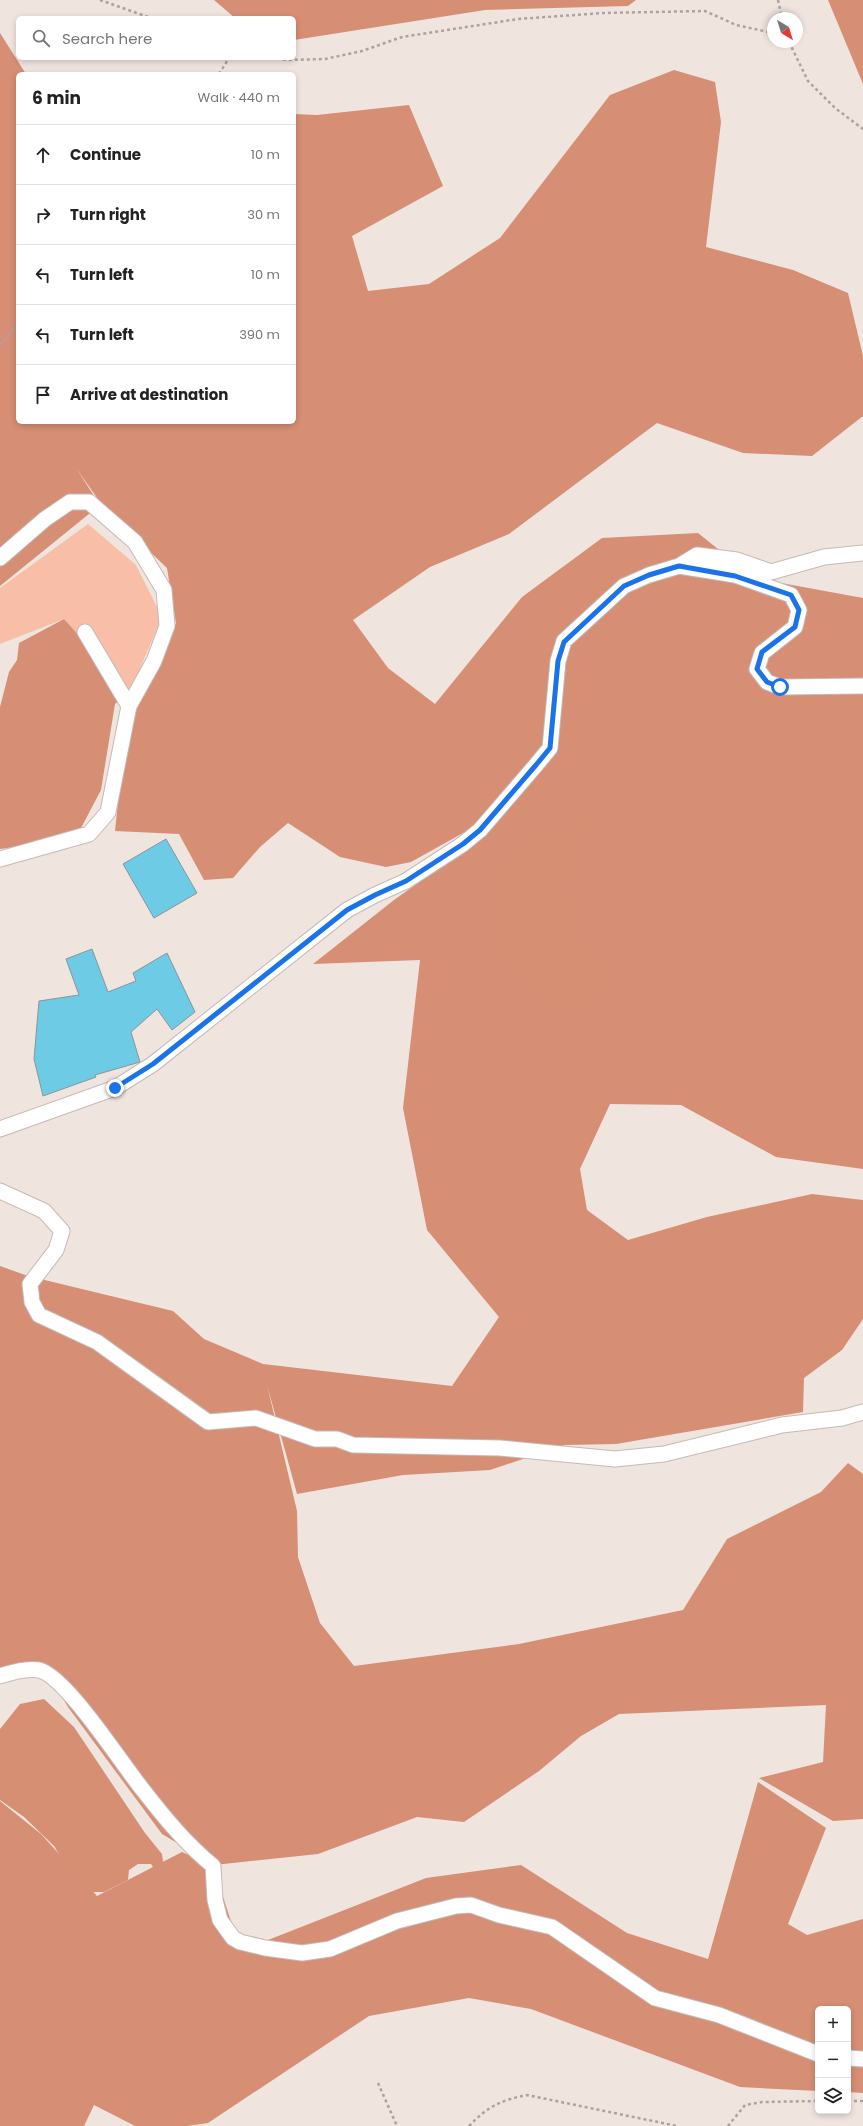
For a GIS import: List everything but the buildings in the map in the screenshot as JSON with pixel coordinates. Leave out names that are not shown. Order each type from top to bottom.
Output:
[{"type":"street","points":[[0,558],[45,519],[70,502],[89,502],[135,542],[164,590],[167,626],[154,661],[129,706],[108,812],[89,834],[0,859]]},
{"type":"street","points":[[0,1129],[115,1088],[147,1068],[347,910],[406,881],[463,844],[480,830],[550,748],[558,661],[564,642],[624,586],[649,575],[679,566],[697,556],[736,560],[771,572],[824,557],[863,553]]},
{"type":"street","points":[[679,566],[735,576],[791,595],[799,610],[795,627],[762,652],[757,669],[767,682],[780,687],[863,686]]},
{"type":"street","points":[[85,632],[129,706]]},
{"type":"street","points":[[0,1191],[44,1210],[62,1231],[56,1250],[30,1284],[32,1302],[39,1315],[97,1342],[208,1422],[256,1418],[315,1439],[337,1439],[353,1445],[500,1448],[615,1459],[664,1454],[782,1425],[842,1418],[863,1412]]},
{"type":"street","points":[[0,1676],[15,1670],[39,1670],[51,1676],[70,1695],[94,1723],[142,1790],[193,1850],[213,1866],[215,1900],[220,1920],[233,1938],[240,1942],[265,1948],[302,1953],[330,1949],[397,1921],[456,1906],[471,1905],[499,1916],[552,1927],[655,1998],[719,2015],[815,2053]]},
{"type":"street","points":[[851,2058],[863,2059]]},
{"type":"path","points":[[100,0],[145,16]]},
{"type":"path","points":[[778,0],[781,12]]},
{"type":"path","points":[[296,60],[325,59],[362,51],[402,37],[518,20],[603,13],[705,11],[736,25],[767,32]]},
{"type":"path","points":[[792,48],[808,81],[835,108],[863,129]]},
{"type":"path","points":[[220,72],[228,60]]},
{"type":"path","points":[[0,345],[16,326]]},
{"type":"path","points":[[378,2083],[397,2126]]},
{"type":"path","points":[[469,2126],[483,2111],[507,2099],[528,2095],[676,2126]]},
{"type":"path","points":[[728,2126],[745,2105],[762,2102],[815,2101]]},
{"type":"path","points":[[851,2101],[863,2101]]},
{"type":"shaded area","points":[[214,0],[636,0],[628,6],[485,10],[296,40],[296,16],[233,16]]},
{"type":"shaded area","points":[[828,0],[863,0],[863,84]]},
{"type":"shaded area","points":[[0,33],[25,72],[16,72],[16,424],[296,424],[296,114],[317,115],[409,105],[443,186],[352,236],[368,291],[429,284],[500,238],[610,95],[674,70],[715,82],[721,122],[706,247],[793,270],[848,293],[863,356],[863,416],[812,456],[743,453],[657,423],[509,534],[430,567],[353,620],[388,668],[435,704],[522,597],[602,538],[698,533],[754,578],[863,598],[863,1169],[776,1157],[681,1105],[610,1104],[580,1169],[587,1210],[628,1240],[707,1217],[812,1194],[863,1200],[863,1319],[842,1350],[804,1378],[803,1412],[616,1444],[565,1445],[490,1470],[403,1475],[297,1494],[267,1385],[297,1511],[298,1557],[320,1623],[354,1666],[519,1644],[683,1610],[727,1539],[821,1492],[848,1463],[863,1474],[863,1819],[833,1821],[759,1778],[823,1762],[826,1705],[619,1714],[581,1736],[539,1771],[464,1822],[417,1817],[318,1854],[214,1865],[162,1834],[68,1707],[46,1669],[0,1667],[0,1266],[28,1276],[173,1311],[204,1339],[263,1364],[452,1386],[499,1317],[427,1230],[403,1108],[420,960],[313,964],[394,900],[480,839],[472,828],[411,862],[386,867],[340,857],[288,823],[260,847],[233,878],[204,880],[179,834],[115,831],[125,735],[176,623],[167,568],[105,509],[76,468],[100,505],[0,586]]},
{"type":"shaded area","points":[[88,524],[136,565],[162,617],[130,692],[64,619],[0,644],[0,588]]},
{"type":"shaded area","points":[[64,619],[130,692],[115,704],[101,790],[81,828],[29,845],[0,849],[0,707],[9,672],[17,660],[19,643]]},
{"type":"shaded area","points":[[590,817],[566,891],[577,928],[618,976],[589,1008],[561,1007],[523,983],[498,953],[488,890],[517,841]]},
{"type":"shaded area","points":[[44,1699],[74,1727],[145,1833],[162,1854],[163,1862],[160,1868],[151,1875],[147,1875],[146,1873],[153,1867],[151,1864],[138,1864],[129,1870],[128,1880],[104,1892],[92,1892],[78,1885],[54,1846],[24,1817],[0,1800],[0,1729],[20,1704]]},
{"type":"shaded area","points":[[758,1782],[826,1828],[788,1924],[807,1935],[863,1919],[863,2093],[851,2092],[851,2006],[815,2006],[815,2091],[740,2087],[531,2009],[469,1998],[369,2016],[208,2123],[187,2126],[135,2126],[94,2105],[84,2126],[0,2126],[0,1801],[41,1834],[97,1896],[182,1852],[213,1866],[240,1949],[250,1947],[426,1878],[521,1865],[627,1933],[708,1959]]},
{"type":"route","points":[[115,1088],[153,1064],[347,910],[406,881],[463,844],[480,830],[550,748],[558,661],[564,642],[624,586],[649,575],[679,566],[735,576],[791,595],[799,610],[795,627],[762,652],[757,669],[767,682],[780,687]]}]
